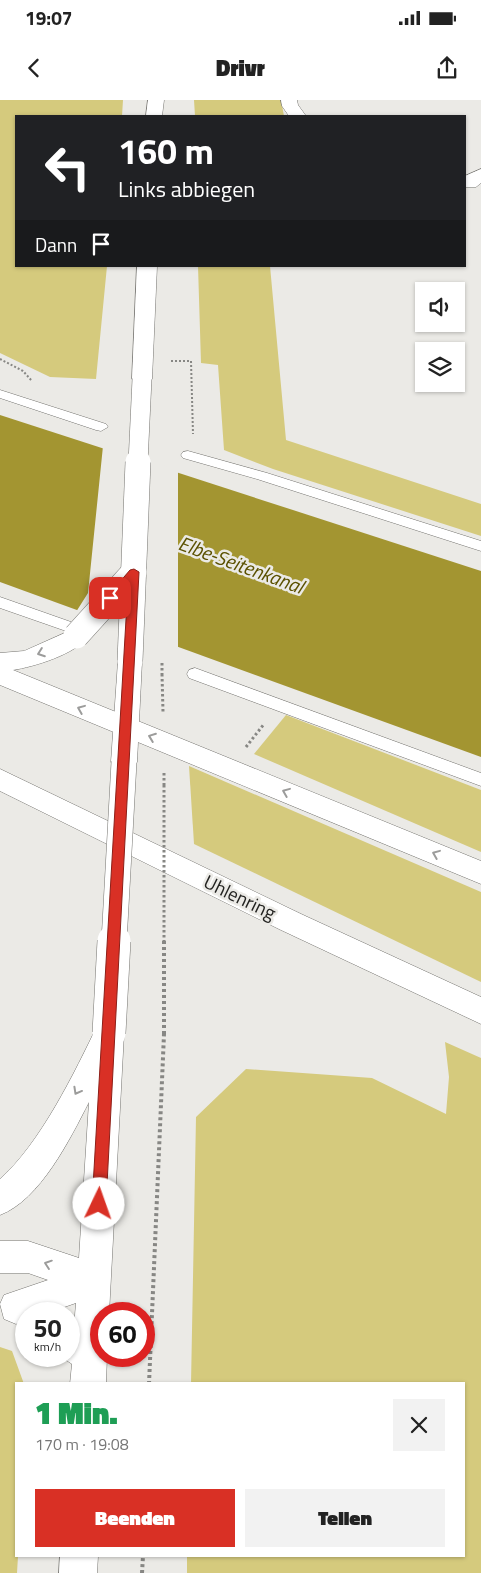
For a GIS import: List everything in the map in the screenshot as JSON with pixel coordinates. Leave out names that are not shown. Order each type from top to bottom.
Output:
[{"type":"main road","points":[[154,115],[156,100]]},
{"type":"main road","points":[[289,100],[290,106],[297,115]]},
{"type":"main road","points":[[466,182],[470,183],[481,174]]},
{"type":"main road","points":[[82,1360],[94,1280],[109,1033],[130,661],[147,267]]},
{"type":"main road","points":[[0,662],[24,659],[42,654],[71,631],[134,572]]},
{"type":"main road","points":[[0,675],[481,873]]},
{"type":"main road","name":"Uhlenring","points":[[0,779],[291,922],[481,1011]]},
{"type":"main road","points":[[0,786],[36,797]]},
{"type":"main road","points":[[0,1200],[29,1172],[49,1144],[109,1033]]},
{"type":"main road","points":[[0,1257],[28,1257],[94,1280]]},
{"type":"main road","points":[[14,1308],[94,1280]]},
{"type":"main road","points":[[78,1573],[79,1557]]},
{"type":"lane","points":[[0,394],[101,427]]},
{"type":"lane","points":[[191,456],[262,476],[481,546]]},
{"type":"lane","points":[[0,602],[71,631]]},
{"type":"lane","points":[[196,674],[481,780]]},
{"type":"path","points":[[169,360],[191,361],[191,456]]},
{"type":"path","points":[[242,753],[266,721]]},
{"type":"path","points":[[149,1382],[164,1034],[164,785]]},
{"type":"path","points":[[142,1573],[143,1557]]},
{"type":"shaded area","points":[[0,100],[123,100],[122,115],[15,115],[15,267],[107,267],[96,379],[50,377],[0,353]]},
{"type":"shaded area","points":[[194,100],[281,100],[284,115],[195,115]]},
{"type":"shaded area","points":[[198,267],[270,267],[286,440],[481,504],[481,536],[273,469],[224,450],[218,365],[201,363]]},
{"type":"shaded area","points":[[286,715],[481,790],[481,852],[254,754]]},
{"type":"shaded area","points":[[189,766],[481,892],[481,982],[194,844]]},
{"type":"shaded area","points":[[445,1042],[481,1058],[481,1573],[187,1573],[187,1557],[465,1557],[465,1382],[191,1382],[196,1117],[246,1069],[372,1078],[446,1114],[449,1077]]},
{"type":"shaded area","points":[[0,1347],[12,1351],[15,1367],[18,1367],[23,1382],[15,1382],[15,1557],[18,1557],[17,1573],[0,1573]]},
{"type":"water","name":"Elbe-Seitenkanal","points":[[0,415],[481,571],[481,757],[0,582]]},
{"type":"pier","points":[[103,446],[178,470],[178,649],[76,612],[88,593]]},
{"type":"route","points":[[99,1204],[134,572],[110,598]]}]
